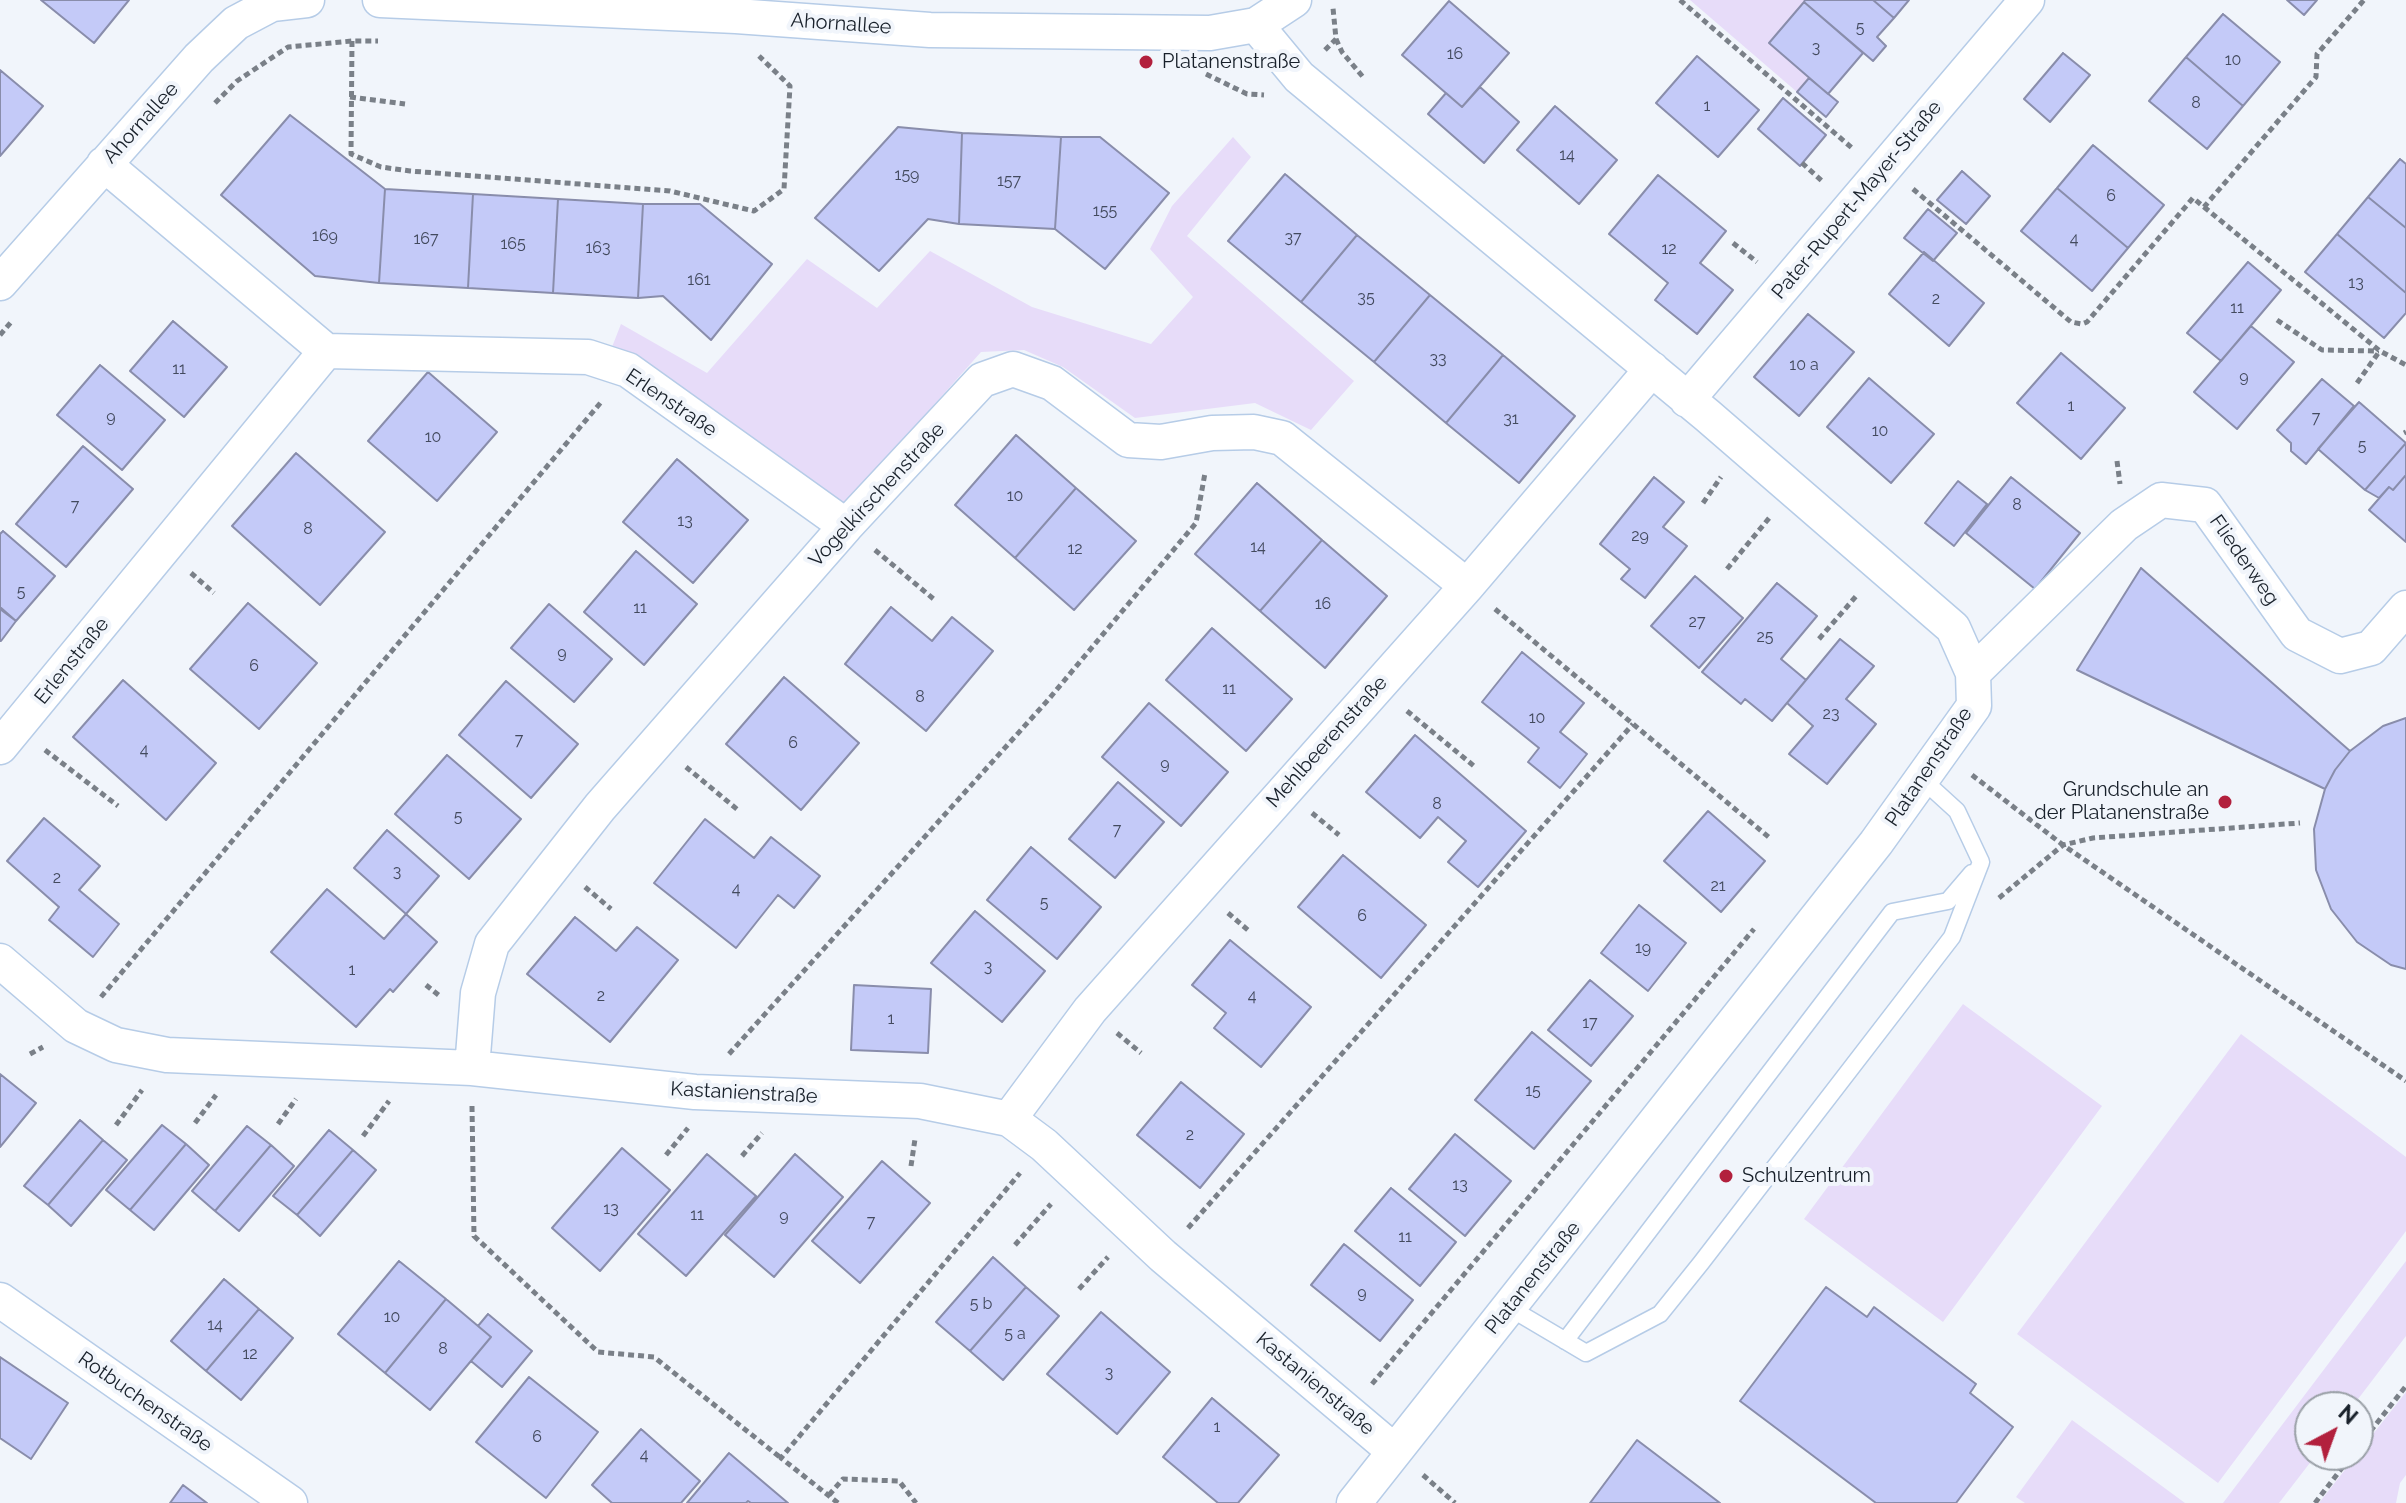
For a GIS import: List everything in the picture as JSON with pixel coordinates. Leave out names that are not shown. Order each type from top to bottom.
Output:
[{"type":"street","name":"Ahornallee","points":[[4,272],[199,58],[231,11],[307,0]]},
{"type":"street","name":"Ahornallee","points":[[380,0],[794,10],[930,30],[1150,33],[1210,33],[1256,25],[1294,0]]},
{"type":"street","name":"Pater-Rupert-Mayer-Straße","points":[[1687,400],[2027,0]]},
{"type":"street","name":"Platanenstraße","points":[[1256,25],[1299,77],[1795,489],[1953,628],[1973,673],[1974,706],[1923,780],[1354,1503]]},
{"type":"street","points":[[104,164],[326,351]]},
{"type":"street","name":"Erlenstraße","points":[[8,738],[326,351],[588,357],[628,370],[846,526]]},
{"type":"street","name":"Vogelkirschenstraße","points":[[472,1068],[478,993],[492,944],[600,807],[656,742],[846,526],[982,380],[1013,369],[1052,383],[1128,440],[1161,442],[1212,433],[1254,432],[1282,438],[1467,586]]},
{"type":"street","name":"Mehlbeerenstraße","points":[[1009,1119],[1090,1010],[1467,586],[1652,369]]},
{"type":"street","name":"Fliederweg","points":[[1973,673],[2124,525],[2161,500],[2205,505],[2297,634],[2340,656],[2371,648],[2406,608]]},
{"type":"street","name":"Kastanienstraße","points":[[0,961],[76,1026],[116,1045],[167,1055],[472,1068],[695,1092],[920,1101],[1009,1119],[1044,1145],[1163,1256],[1394,1451]]},
{"type":"street","name":"Rotbuchenstraße","points":[[0,1300],[290,1503]]},
{"type":"lane","points":[[1510,1308],[1586,1353],[1660,1314],[1952,937],[1981,862],[1957,811],[1923,780]]},
{"type":"lane","points":[[1565,1341],[1892,912],[1948,901],[1981,862]]},
{"type":"path","points":[[1200,73],[1214,76],[1247,94],[1281,96],[1336,39],[1332,3],[1335,0]]},
{"type":"path","points":[[1680,0],[2076,325],[2087,322],[2193,198],[2380,351],[2406,365]]},
{"type":"path","points":[[2204,207],[2316,77],[2317,54],[2364,0]]},
{"type":"path","points":[[205,112],[237,81],[288,47],[352,41],[384,42]]},
{"type":"path","points":[[352,41],[351,154],[381,167],[670,191],[754,211],[784,189],[790,86],[756,54],[771,54]]},
{"type":"path","points":[[350,97],[405,104]]},
{"type":"path","points":[[0,335],[20,312]]},
{"type":"path","points":[[2277,320],[2322,350],[2380,351]]},
{"type":"path","points":[[2357,383],[2380,351]]},
{"type":"path","points":[[76,1026],[628,370]]},
{"type":"path","points":[[695,1092],[1048,700],[1196,523],[1212,433]]},
{"type":"path","points":[[1727,569],[1795,489]]},
{"type":"path","points":[[846,526],[936,601]]},
{"type":"path","points":[[1819,639],[1885,567]]},
{"type":"path","points":[[1467,586],[1771,839]]},
{"type":"path","points":[[1377,686],[1474,766]]},
{"type":"path","points":[[1163,1256],[1633,724]]},
{"type":"path","points":[[8,738],[118,806]]},
{"type":"path","points":[[656,742],[738,810]]},
{"type":"path","points":[[1942,751],[2063,845],[2406,1081]]},
{"type":"path","points":[[1952,937],[2063,845],[2093,838],[2300,823]]},
{"type":"path","points":[[1348,1412],[1765,917]]},
{"type":"path","points":[[472,1068],[474,1236],[598,1352],[654,1357],[838,1503]]},
{"type":"path","points":[[781,1458],[1044,1145]]},
{"type":"path","points":[[1015,1245],[1076,1175]]},
{"type":"path","points":[[2374,1427],[2406,1386]]},
{"type":"path","points":[[2315,1503],[2340,1471]]},
{"type":"path","points":[[829,1495],[843,1479],[899,1481],[916,1503]]},
{"type":"shaded area","points":[[1690,0],[1805,0],[1769,43],[1809,78],[1797,92]]},
{"type":"shaded area","points":[[1233,137],[1251,157],[1187,236],[1354,381],[1311,430],[1255,403],[1135,418],[1063,367],[1024,350],[981,352],[843,507],[612,347],[621,324],[707,373],[807,259],[877,308],[930,251],[1032,307],[1151,344],[1193,297],[1150,249],[1172,206]]},
{"type":"shaded area","points":[[1963,1004],[2102,1106],[1943,1322],[1804,1219]]},
{"type":"shaded area","points":[[2241,1034],[2406,1157],[2406,1231],[2218,1483],[2017,1334]]},
{"type":"shaded area","points":[[2406,1261],[2406,1336],[2364,1391],[2308,1391]]},
{"type":"shaded area","points":[[2406,1392],[2406,1475],[2400,1483],[2396,1503],[2319,1503],[2344,1471],[2374,1471],[2374,1433]]},
{"type":"shaded area","points":[[2294,1409],[2294,1471],[2304,1471],[2279,1503],[2223,1503]]},
{"type":"shaded area","points":[[2072,1420],[2185,1503],[2025,1503],[2016,1497]]},
{"type":"building","points":[[41,0],[129,0],[94,43]]},
{"type":"building","points":[[1805,0],[1873,0],[1894,18],[1877,37],[1886,46],[1873,61]]},
{"type":"building","points":[[1873,0],[1909,0],[1894,18]]},
{"type":"building","points":[[2287,0],[2317,0],[2304,15]]},
{"type":"building","points":[[1449,1],[1509,53],[1462,107],[1402,55]]},
{"type":"building","points":[[1804,2],[1863,53],[1828,94],[1769,43]]},
{"type":"building","points":[[2223,14],[2280,62],[2243,106],[2186,57]]},
{"type":"building","points":[[2063,53],[2090,75],[2050,122],[2024,99]]},
{"type":"building","points":[[1697,56],[1759,110],[1718,157],[1656,103]]},
{"type":"building","points":[[2186,57],[2243,106],[2207,149],[2149,101]]},
{"type":"building","points":[[0,70],[43,106],[0,156]]},
{"type":"building","points":[[1809,78],[1838,102],[1826,117],[1797,92]]},
{"type":"building","points":[[1480,87],[1519,122],[1484,163],[1428,114],[1446,93],[1462,107]]},
{"type":"building","points":[[1783,98],[1826,135],[1800,166],[1758,129]]},
{"type":"building","points":[[1555,106],[1617,160],[1579,204],[1517,150]]},
{"type":"building","points":[[290,115],[385,189],[379,283],[315,276],[221,195]]},
{"type":"building","points":[[898,127],[962,133],[959,224],[928,219],[879,271],[815,218]]},
{"type":"building","points":[[962,133],[1061,137],[1055,229],[959,224]]},
{"type":"building","points":[[1061,137],[1100,137],[1169,193],[1105,269],[1055,229]]},
{"type":"building","points":[[2093,145],[2164,205],[2128,248],[2057,188]]},
{"type":"building","points":[[2400,159],[2406,164],[2406,228],[2368,197]]},
{"type":"building","points":[[1962,171],[1990,196],[1966,224],[1937,200]]},
{"type":"building","points":[[1285,174],[1357,235],[1301,302],[1228,241]]},
{"type":"building","points":[[1658,175],[1726,231],[1700,263],[1733,290],[1697,334],[1655,300],[1668,283],[1609,234]]},
{"type":"building","points":[[2057,188],[2128,248],[2092,291],[2021,231]]},
{"type":"building","points":[[385,189],[473,194],[468,288],[379,283]]},
{"type":"building","points":[[473,194],[558,199],[553,293],[468,288]]},
{"type":"building","points":[[2368,197],[2406,228],[2406,293],[2337,234]]},
{"type":"building","points":[[558,199],[643,204],[638,298],[553,293]]},
{"type":"building","points":[[643,204],[700,204],[772,264],[711,340],[663,296],[638,298]]},
{"type":"building","points":[[1928,209],[1957,233],[1933,261],[1904,238]]},
{"type":"building","points":[[2337,234],[2406,293],[2406,313],[2384,338],[2305,272]]},
{"type":"building","points":[[1357,235],[1430,295],[1374,362],[1301,302]]},
{"type":"building","points":[[1924,252],[1984,303],[1949,346],[1889,294]]},
{"type":"building","points":[[2248,262],[2281,290],[2221,361],[2187,333]]},
{"type":"building","points":[[1430,295],[1503,355],[1446,423],[1374,362]]},
{"type":"building","points":[[1808,314],[1854,352],[1799,416],[1754,377]]},
{"type":"building","points":[[173,321],[227,367],[184,417],[130,371]]},
{"type":"building","points":[[2251,326],[2294,362],[2237,429],[2194,392]]},
{"type":"building","points":[[2061,353],[2125,408],[2081,459],[2017,403]]},
{"type":"building","points":[[1503,355],[1575,416],[1519,483],[1446,423]]},
{"type":"building","points":[[100,365],[165,420],[122,470],[57,415]]},
{"type":"building","points":[[428,372],[497,432],[437,501],[368,441]]},
{"type":"building","points":[[1869,378],[1934,434],[1891,483],[1827,427]]},
{"type":"building","points":[[2322,379],[2354,406],[2306,464],[2291,451],[2291,443],[2277,430]]},
{"type":"building","points":[[2359,402],[2406,443],[2365,490],[2318,449]]},
{"type":"building","points":[[1016,435],[1076,488],[1015,558],[955,505]]},
{"type":"building","points":[[2406,443],[2406,475],[2393,490],[2389,487],[2379,498],[2365,490]]},
{"type":"building","points":[[83,446],[133,489],[66,567],[16,524]]},
{"type":"building","points":[[296,453],[385,532],[320,605],[232,526]]},
{"type":"building","points":[[677,459],[748,520],[693,583],[623,522]]},
{"type":"building","points":[[2406,475],[2406,542],[2369,510],[2389,487],[2393,490]]},
{"type":"building","points":[[1654,477],[1684,502],[1663,527],[1687,546],[1645,598],[1621,579],[1630,569],[1600,544]]},
{"type":"building","points":[[2011,477],[2080,533],[2035,589],[1966,533]]},
{"type":"building","points":[[1958,481],[1987,504],[1954,546],[1925,523]]},
{"type":"building","points":[[1257,483],[1322,540],[1260,611],[1195,554]]},
{"type":"building","points":[[1076,488],[1136,541],[1074,610],[1015,558]]},
{"type":"building","points":[[3,531],[55,576],[16,621],[0,607],[0,534]]},
{"type":"building","points":[[1322,540],[1387,596],[1325,668],[1260,611]]},
{"type":"building","points":[[636,551],[697,604],[644,665],[584,612]]},
{"type":"building","points":[[2141,568],[2350,751],[2325,789],[2077,670]]},
{"type":"building","points":[[1695,576],[1743,618],[1699,668],[1651,626]]},
{"type":"building","points":[[1777,583],[1817,616],[1781,659],[1806,680],[1772,721],[1745,699],[1741,704],[1702,672]]},
{"type":"building","points":[[248,603],[317,663],[259,729],[190,669]]},
{"type":"building","points":[[549,604],[612,659],[574,702],[511,648]]},
{"type":"building","points":[[891,607],[932,641],[952,617],[993,651],[926,731],[845,664]]},
{"type":"building","points":[[0,609],[16,621],[1,641],[0,641]]},
{"type":"building","points":[[1212,628],[1292,699],[1246,751],[1166,680]]},
{"type":"building","points":[[1840,639],[1874,666],[1846,699],[1876,724],[1827,784],[1789,754],[1813,726],[1787,703]]},
{"type":"building","points":[[1522,652],[1584,703],[1560,732],[1587,754],[1560,788],[1528,762],[1539,748],[1482,702]]},
{"type":"building","points":[[784,677],[859,743],[801,810],[726,744]]},
{"type":"building","points":[[123,680],[216,763],[166,820],[73,737]]},
{"type":"building","points":[[506,681],[578,744],[531,798],[459,735]]},
{"type":"building","points":[[1149,703],[1228,772],[1181,826],[1102,757]]},
{"type":"building","points":[[2406,718],[2406,969],[2391,965],[2357,942],[2331,909],[2316,870],[2314,829],[2325,789],[2350,751],[2383,726]]},
{"type":"building","points":[[1415,735],[1526,831],[1478,887],[1448,862],[1466,841],[1438,817],[1420,838],[1366,792]]},
{"type":"building","points":[[447,755],[521,819],[469,879],[395,814]]},
{"type":"building","points":[[1118,782],[1164,822],[1115,878],[1069,839]]},
{"type":"building","points":[[1708,811],[1765,861],[1721,912],[1664,861]]},
{"type":"building","points":[[44,818],[100,866],[79,890],[119,924],[93,957],[49,920],[59,907],[7,861]]},
{"type":"building","points":[[705,819],[754,858],[771,837],[820,876],[794,908],[778,895],[736,948],[654,883]]},
{"type":"building","points":[[387,830],[439,876],[406,914],[354,868]]},
{"type":"building","points":[[1031,847],[1101,907],[1057,959],[987,900]]},
{"type":"building","points":[[1343,855],[1426,925],[1381,978],[1298,907]]},
{"type":"building","points":[[327,889],[384,939],[406,914],[437,942],[393,992],[390,989],[356,1027],[271,952]]},
{"type":"building","points":[[1639,905],[1686,943],[1648,991],[1601,953]]},
{"type":"building","points":[[975,911],[1045,971],[1002,1022],[931,963]]},
{"type":"building","points":[[575,917],[616,951],[637,927],[678,960],[610,1042],[527,974]]},
{"type":"building","points":[[1230,940],[1311,1007],[1261,1067],[1214,1028],[1226,1013],[1192,985]]},
{"type":"building","points":[[1590,980],[1633,1016],[1591,1066],[1548,1030]]},
{"type":"building","points":[[854,985],[931,989],[928,1053],[851,1050]]},
{"type":"building","points":[[1532,1032],[1591,1081],[1534,1149],[1475,1100]]},
{"type":"building","points":[[0,1074],[36,1103],[0,1147]]},
{"type":"building","points":[[1181,1082],[1244,1134],[1200,1188],[1137,1135]]},
{"type":"building","points":[[80,1120],[103,1140],[48,1205],[24,1186]]},
{"type":"building","points":[[162,1125],[186,1144],[130,1210],[106,1190]]},
{"type":"building","points":[[247,1126],[271,1145],[215,1211],[192,1191]]},
{"type":"building","points":[[329,1130],[353,1150],[297,1215],[273,1196]]},
{"type":"building","points":[[1455,1134],[1511,1181],[1465,1236],[1409,1189]]},
{"type":"building","points":[[103,1140],[127,1160],[71,1226],[48,1205]]},
{"type":"building","points":[[186,1144],[209,1165],[154,1230],[130,1210]]},
{"type":"building","points":[[271,1145],[294,1166],[239,1231],[215,1211]]},
{"type":"building","points":[[622,1148],[670,1190],[600,1271],[552,1228]]},
{"type":"building","points":[[353,1150],[376,1170],[320,1236],[297,1215]]},
{"type":"building","points":[[707,1154],[756,1196],[686,1276],[638,1234]]},
{"type":"building","points":[[795,1154],[843,1197],[774,1277],[725,1235]]},
{"type":"building","points":[[882,1161],[930,1203],[860,1283],[812,1241]]},
{"type":"building","points":[[1391,1188],[1456,1242],[1420,1286],[1355,1231]]},
{"type":"building","points":[[1344,1244],[1413,1300],[1380,1341],[1311,1285]]},
{"type":"building","points":[[993,1257],[1026,1287],[970,1351],[936,1322]]},
{"type":"building","points":[[399,1261],[446,1299],[385,1373],[338,1334]]},
{"type":"building","points":[[224,1279],[259,1309],[206,1371],[171,1341]]},
{"type":"building","points":[[1026,1287],[1059,1316],[1003,1380],[970,1351]]},
{"type":"building","points":[[1826,1287],[1867,1317],[1874,1307],[1976,1384],[1970,1393],[2013,1427],[1956,1503],[1876,1503],[1740,1401]]},
{"type":"building","points":[[446,1299],[491,1337],[430,1410],[385,1373]]},
{"type":"building","points":[[259,1309],[293,1338],[241,1400],[206,1371]]},
{"type":"building","points":[[1101,1312],[1170,1372],[1117,1434],[1047,1374]]},
{"type":"building","points":[[488,1314],[532,1351],[502,1387],[471,1361],[491,1337],[478,1326]]},
{"type":"building","points":[[0,1357],[68,1403],[31,1459],[0,1438]]},
{"type":"building","points":[[529,1377],[598,1432],[546,1498],[476,1442]]},
{"type":"building","points":[[1212,1398],[1279,1455],[1238,1503],[1218,1503],[1163,1457]]},
{"type":"building","points":[[641,1429],[700,1481],[681,1503],[612,1503],[592,1485]]},
{"type":"building","points":[[1637,1440],[1720,1503],[1590,1503]]},
{"type":"building","points":[[729,1453],[788,1503],[687,1503]]},
{"type":"building","points":[[183,1485],[207,1503],[170,1503]]},
{"type":"place","name":"Platanenstraße","points":[[1146,62]]},
{"type":"place","name":"Grundschule an der Platanenstraße","points":[[2225,802]]},
{"type":"place","name":"Schulzentrum","points":[[1726,1176]]}]
